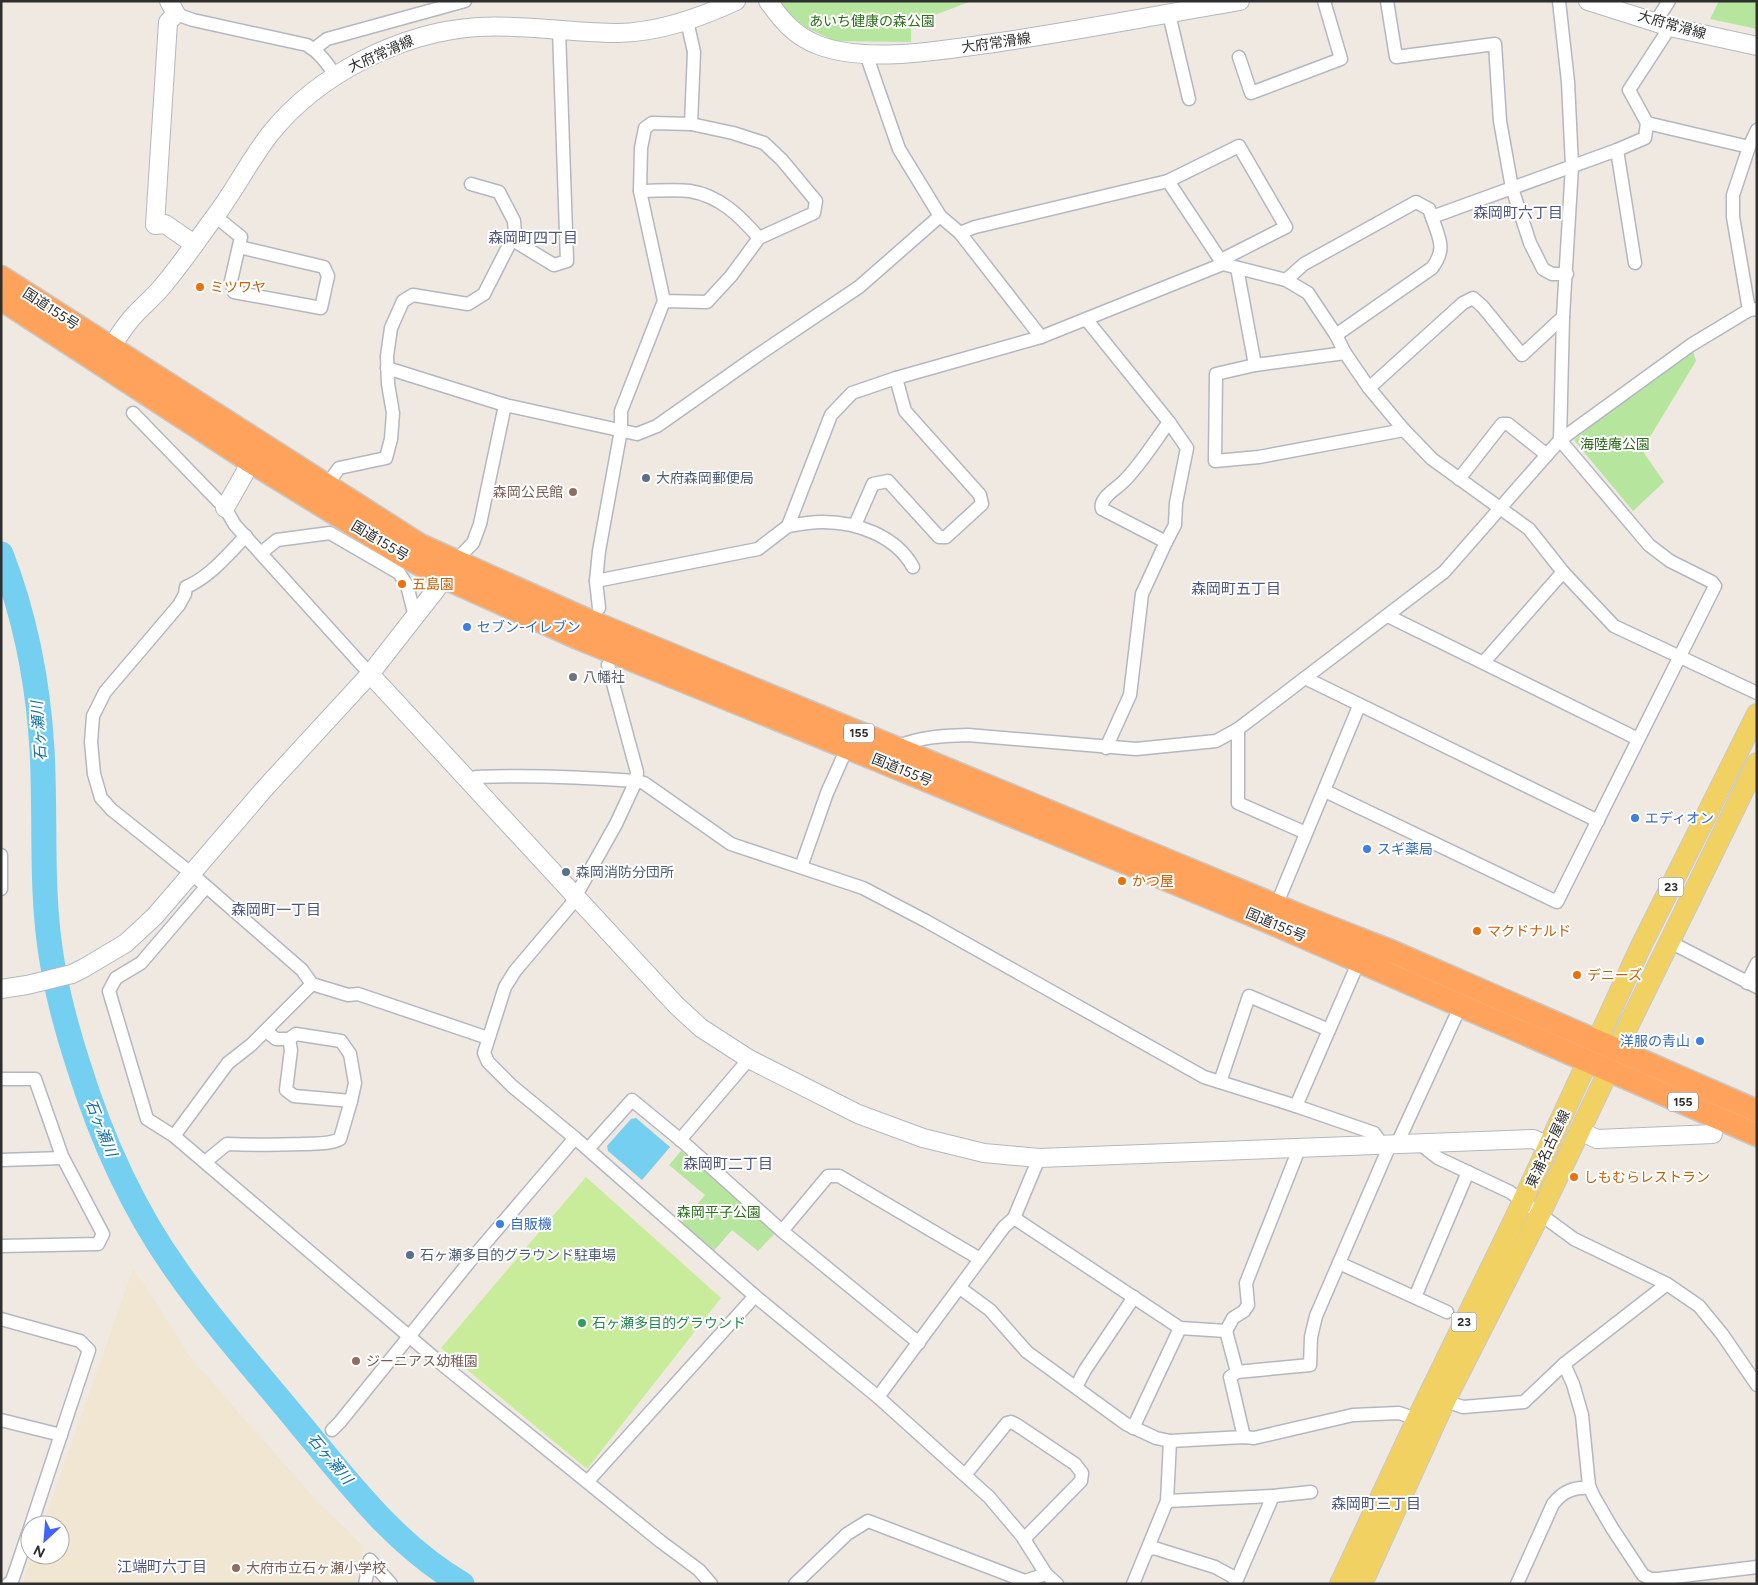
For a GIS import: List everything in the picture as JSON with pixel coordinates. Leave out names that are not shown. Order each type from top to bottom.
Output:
[{"type":"highway","name":"国道155号","points":[[1,277],[250,462],[404,556],[450,569],[585,619],[1276,906],[1393,952],[1757,1135]]},
{"type":"highway","name":"国道155号","points":[[1,299],[105,356],[327,485],[420,545],[450,569],[578,638],[847,748],[1461,1005],[1757,1112]]},
{"type":"main road","name":"東浦名古屋線","points":[[1362,1584],[1445,1401],[1580,1131],[1603,1056],[1646,937],[1757,714]]},
{"type":"main road","name":"東浦名古屋線","points":[[1340,1584],[1417,1419],[1549,1146],[1670,942],[1757,763]]},
{"type":"street","points":[[314,50],[327,39],[465,1]]},
{"type":"street","name":"大府常滑線","points":[[105,356],[130,320],[161,288],[215,216],[270,134],[297,106],[335,76],[370,56],[430,35],[476,27],[620,33],[666,27],[736,1]]},
{"type":"street","name":"大府常滑線","points":[[768,1],[786,25],[811,42],[834,50],[866,54],[938,51],[1037,37],[1169,14],[1195,5],[1240,1]]},
{"type":"street","points":[[1239,57],[1251,92],[1341,59],[1324,1]]},
{"type":"street","points":[[1387,1],[1396,57],[1495,44],[1500,120],[1512,188],[1530,243],[1543,269],[1552,274],[1567,274]]},
{"type":"street","points":[[1325,791],[1557,902],[1715,586],[1712,582],[1670,561],[1650,545],[1560,440],[1563,317],[1572,166],[1568,82],[1559,1]]},
{"type":"street","name":"大府常滑線","points":[[1588,1],[1663,24],[1757,46]]},
{"type":"street","points":[[1432,218],[1645,138],[1647,123],[1629,90],[1663,24],[1669,1]]},
{"type":"street","points":[[194,244],[165,224],[155,225],[168,22],[173,7],[193,20],[307,45],[327,62],[335,76]]},
{"type":"street","points":[[1169,14],[1189,99]]},
{"type":"street","points":[[686,21],[694,52],[691,124]]},
{"type":"street","points":[[511,239],[554,265],[567,261],[559,30]]},
{"type":"street","points":[[866,54],[899,150],[940,216],[960,233],[1040,337]]},
{"type":"street","points":[[599,608],[596,581],[621,430],[621,411],[664,301],[640,191],[641,148],[645,128],[652,123],[691,124],[733,133],[764,144],[782,160],[816,201],[814,213],[759,238],[731,276],[707,302],[664,301]]},
{"type":"street","points":[[1647,123],[1749,147]]},
{"type":"street","points":[[892,747],[921,738],[968,736],[1136,750],[1216,741],[1238,729],[1444,572],[1560,440],[1691,345],[1753,309],[1733,216],[1732,195],[1757,130]]},
{"type":"street","points":[[788,526],[831,415],[852,393],[896,378],[1040,337],[1222,262],[1286,227],[1238,146],[1168,181],[975,227],[960,233]]},
{"type":"street","points":[[1617,150],[1635,263]]},
{"type":"street","points":[[1168,181],[1222,262],[1237,268],[1286,280],[1308,293],[1369,388],[1404,430],[1432,459],[1529,530],[1563,572],[1614,626],[1757,693]]},
{"type":"street","points":[[327,485],[339,468],[386,458],[391,439],[393,413],[387,368],[392,328],[403,301],[413,294],[468,304],[484,294],[515,232],[514,221],[499,192],[471,184]]},
{"type":"street","points":[[640,191],[690,191],[720,201],[740,217],[759,238]]},
{"type":"street","points":[[1286,280],[1304,264],[1416,202],[1429,209],[1442,247],[1439,259],[1432,268],[1336,335]]},
{"type":"street","points":[[215,216],[241,237],[231,280],[234,292],[321,308],[328,276],[324,267],[239,247]]},
{"type":"street","points":[[387,368],[505,405],[637,434],[657,426],[859,286],[940,216]]},
{"type":"street","points":[[1237,268],[1255,365]]},
{"type":"street","points":[[1369,388],[1463,303],[1473,298],[1483,307],[1522,355],[1563,317]]},
{"type":"street","points":[[1086,319],[1169,422],[1187,448],[1176,503],[1175,525],[1142,594],[1130,695],[1106,748]]},
{"type":"street","points":[[1345,353],[1255,365],[1216,374],[1215,461],[1259,457],[1404,430]]},
{"type":"street","points":[[855,525],[874,484],[888,481],[939,537],[946,537],[982,504],[980,495],[905,412],[896,378]]},
{"type":"street","points":[[1,989],[72,974],[126,943],[155,916],[266,787],[370,674],[450,569],[473,543],[480,524],[505,405]]},
{"type":"street","points":[[133,413],[225,508],[235,525],[370,674],[676,1005],[701,1028],[749,1059],[858,1114],[923,1138],[984,1153],[1039,1158],[1533,1139],[1549,1146]]},
{"type":"street","points":[[1166,542],[1102,509],[1101,505],[1103,500],[1124,481],[1169,422]]},
{"type":"street","points":[[1460,479],[1502,424],[1508,424],[1547,455]]},
{"type":"street","points":[[225,508],[250,462]]},
{"type":"street","points":[[596,581],[758,549],[788,526],[823,522],[855,525],[893,542],[906,555],[912,567]]},
{"type":"street","points":[[261,553],[277,540],[330,533],[399,573],[407,585],[413,609],[418,612]]},
{"type":"street","points":[[246,536],[213,569],[196,583],[186,587],[185,594],[179,605],[105,692],[93,716],[91,742],[94,774],[101,798],[112,810],[192,874],[302,970],[312,984],[348,995],[358,994],[488,1038]]},
{"type":"street","points":[[1484,662],[1563,572]]},
{"type":"street","points":[[1388,616],[1638,739]]},
{"type":"street","points":[[608,665],[637,772],[636,781],[616,824],[570,906],[515,971],[505,986],[484,1053],[488,1062],[512,1086],[576,1138],[755,1296],[878,1397],[989,1497],[1024,1539],[1046,1574],[1057,1584]]},
{"type":"street","points":[[1304,678],[1598,821]]},
{"type":"street","points":[[1276,906],[1359,706]]},
{"type":"street","points":[[1238,729],[1238,803],[1306,833]]},
{"type":"street","points":[[801,867],[827,793],[847,748]]},
{"type":"street","points":[[470,783],[476,777],[528,775],[582,777],[644,783],[731,844],[862,888],[910,912],[1204,1077],[1374,1133],[1390,1145]]},
{"type":"street","points":[[1,855],[1,889]]},
{"type":"street","points":[[206,887],[141,964],[116,978],[110,990],[147,1119],[174,1136],[410,1336],[660,1541],[699,1570],[711,1584]]},
{"type":"street","points":[[1670,942],[1752,985],[1757,963]]},
{"type":"street","points":[[1296,1106],[1359,961]]},
{"type":"street","points":[[174,1136],[228,1063],[251,1045],[312,984]]},
{"type":"street","points":[[1220,1082],[1249,996],[1329,1030]]},
{"type":"street","points":[[1244,1437],[1230,1378],[1238,1372],[1310,1365],[1311,1337],[1316,1316],[1390,1145],[1461,1005]]},
{"type":"street","points":[[204,1162],[227,1144],[335,1142],[340,1139],[355,1083],[350,1054],[341,1041],[296,1034],[289,1039],[276,1039],[266,1030]]},
{"type":"street","points":[[289,1039],[291,1050],[286,1090],[294,1096],[351,1101]]},
{"type":"street","points":[[680,1140],[749,1059]]},
{"type":"street","points":[[1,1079],[35,1079],[63,1158],[103,1234],[98,1244],[1,1246]]},
{"type":"street","points":[[588,1149],[632,1100],[782,1230],[918,1343]]},
{"type":"street","points":[[1580,1131],[1597,1139],[1713,1134]]},
{"type":"street","points":[[332,1430],[470,1261],[576,1138]]},
{"type":"street","points":[[1419,1143],[1438,1158],[1510,1192],[1574,1239],[1667,1284],[1698,1306],[1722,1334],[1757,1385]]},
{"type":"street","points":[[1238,1372],[1226,1331],[1233,1318],[1244,1311],[1248,1305],[1246,1283],[1299,1149]]},
{"type":"street","points":[[1,1160],[63,1158]]},
{"type":"street","points":[[878,1397],[1004,1227],[1014,1218],[1039,1158]]},
{"type":"street","points":[[1415,1297],[1468,1172]]},
{"type":"street","points":[[782,1230],[828,1176],[834,1174],[980,1260]]},
{"type":"street","points":[[1014,1218],[1180,1328],[1226,1331]]},
{"type":"street","points":[[1339,1263],[1447,1312]]},
{"type":"street","points":[[1445,1401],[1463,1407],[1524,1402],[1564,1364],[1667,1284]]},
{"type":"street","points":[[960,1288],[990,1310],[1027,1352],[1133,1428],[1156,1438],[1170,1441],[1254,1438],[1352,1415],[1399,1413],[1417,1419]]},
{"type":"street","points":[[588,1481],[755,1296]]},
{"type":"street","points":[[1076,1387],[1085,1370],[1134,1297]]},
{"type":"street","points":[[1,1319],[80,1341],[89,1350],[34,1515]]},
{"type":"street","points":[[1133,1428],[1180,1328]]},
{"type":"street","points":[[1564,1364],[1573,1384],[1582,1415],[1590,1488],[1612,1528],[1643,1575],[1658,1578],[1757,1567]]},
{"type":"street","points":[[1,1420],[61,1435]]},
{"type":"street","points":[[965,1476],[1007,1423],[1011,1422],[1075,1464],[1082,1473],[1082,1480],[1024,1539]]},
{"type":"street","points":[[1133,1584],[1167,1501],[1170,1441]]},
{"type":"street","points":[[1517,1584],[1553,1504],[1560,1495],[1569,1490],[1590,1488]]},
{"type":"street","points":[[1167,1501],[1273,1496],[1311,1492]]},
{"type":"street","points":[[1147,1550],[1154,1548],[1215,1567],[1236,1581],[1273,1496]]},
{"type":"street","points":[[795,1584],[847,1534],[868,1521],[1025,1582],[1046,1574]]},
{"type":"street","points":[[8,1584],[12,1581],[20,1557]]},
{"type":"street","points":[[365,1584],[370,1560],[391,1584]]},
{"type":"shaded area","points":[[133,1269],[190,1357],[316,1500],[363,1545],[356,1584],[22,1584],[29,1565],[70,1565],[70,1515],[47,1515]]},
{"type":"green space","name":"あいち健康の森公園","points":[[774,1],[969,2],[911,24],[911,42],[835,41],[807,28]]},
{"type":"green space","points":[[1719,1],[1757,1],[1757,29],[1710,19]]},
{"type":"green space","name":"海陸庵公園","points":[[1691,345],[1696,361],[1642,450],[1664,482],[1633,511],[1574,440]]},
{"type":"green space","name":"森岡平子公園","points":[[681,1151],[777,1231],[758,1251],[732,1230],[711,1254],[678,1227],[705,1195],[669,1165]]},
{"type":"green space","name":"石ヶ瀬多目的グラウンド","points":[[586,1177],[721,1298],[587,1469],[441,1348]]},
{"type":"water","points":[[636,1118],[670,1147],[642,1180],[608,1151],[607,1146],[631,1119]]},
{"type":"waterway","name":"石ヶ瀬川","points":[[1,554],[17,601],[34,674],[42,749],[46,908],[54,974],[87,1092],[119,1172],[161,1247],[191,1291],[354,1490],[415,1551],[462,1584]]},
{"type":"place","name":"ミツワヤ","points":[[200,287]]},
{"type":"place","name":"大府森岡郵便局","points":[[646,478]]},
{"type":"place","name":"森岡公民館","points":[[573,492]]},
{"type":"place","name":"五島園","points":[[402,584]]},
{"type":"place","name":"セブン-イレブン","points":[[467,627]]},
{"type":"place","name":"八幡社","points":[[573,677]]},
{"type":"place","name":"エディオン","points":[[1635,818]]},
{"type":"place","name":"スギ薬局","points":[[1367,849]]},
{"type":"place","name":"森岡消防分団所","points":[[566,872]]},
{"type":"place","name":"かつ屋","points":[[1122,881]]},
{"type":"place","name":"マクドナルド","points":[[1477,931]]},
{"type":"place","name":"デニーズ","points":[[1577,975]]},
{"type":"place","name":"洋服の青山","points":[[1700,1041]]},
{"type":"place","name":"しもむらレストラン","points":[[1574,1177]]},
{"type":"place","name":"自販機","points":[[500,1224]]},
{"type":"place","name":"石ヶ瀬多目的グラウンド駐車場","points":[[410,1255]]},
{"type":"place","name":"石ヶ瀬多目的グラウンド","points":[[582,1323]]},
{"type":"place","name":"ジーニアス幼稚園","points":[[356,1361]]},
{"type":"place","name":"大府市立石ヶ瀬小学校","points":[[236,1568]]},
{"type":"district","name":"森岡町六丁目","points":[[1518,213]]},
{"type":"district","name":"森岡町四丁目","points":[[533,238]]},
{"type":"district","name":"森岡町五丁目","points":[[1236,589]]},
{"type":"district","name":"森岡町一丁目","points":[[276,910]]},
{"type":"district","name":"森岡町二丁目","points":[[728,1164]]},
{"type":"district","name":"森岡町三丁目","points":[[1376,1504]]},
{"type":"district","name":"江端町六丁目","points":[[162,1567]]}]
